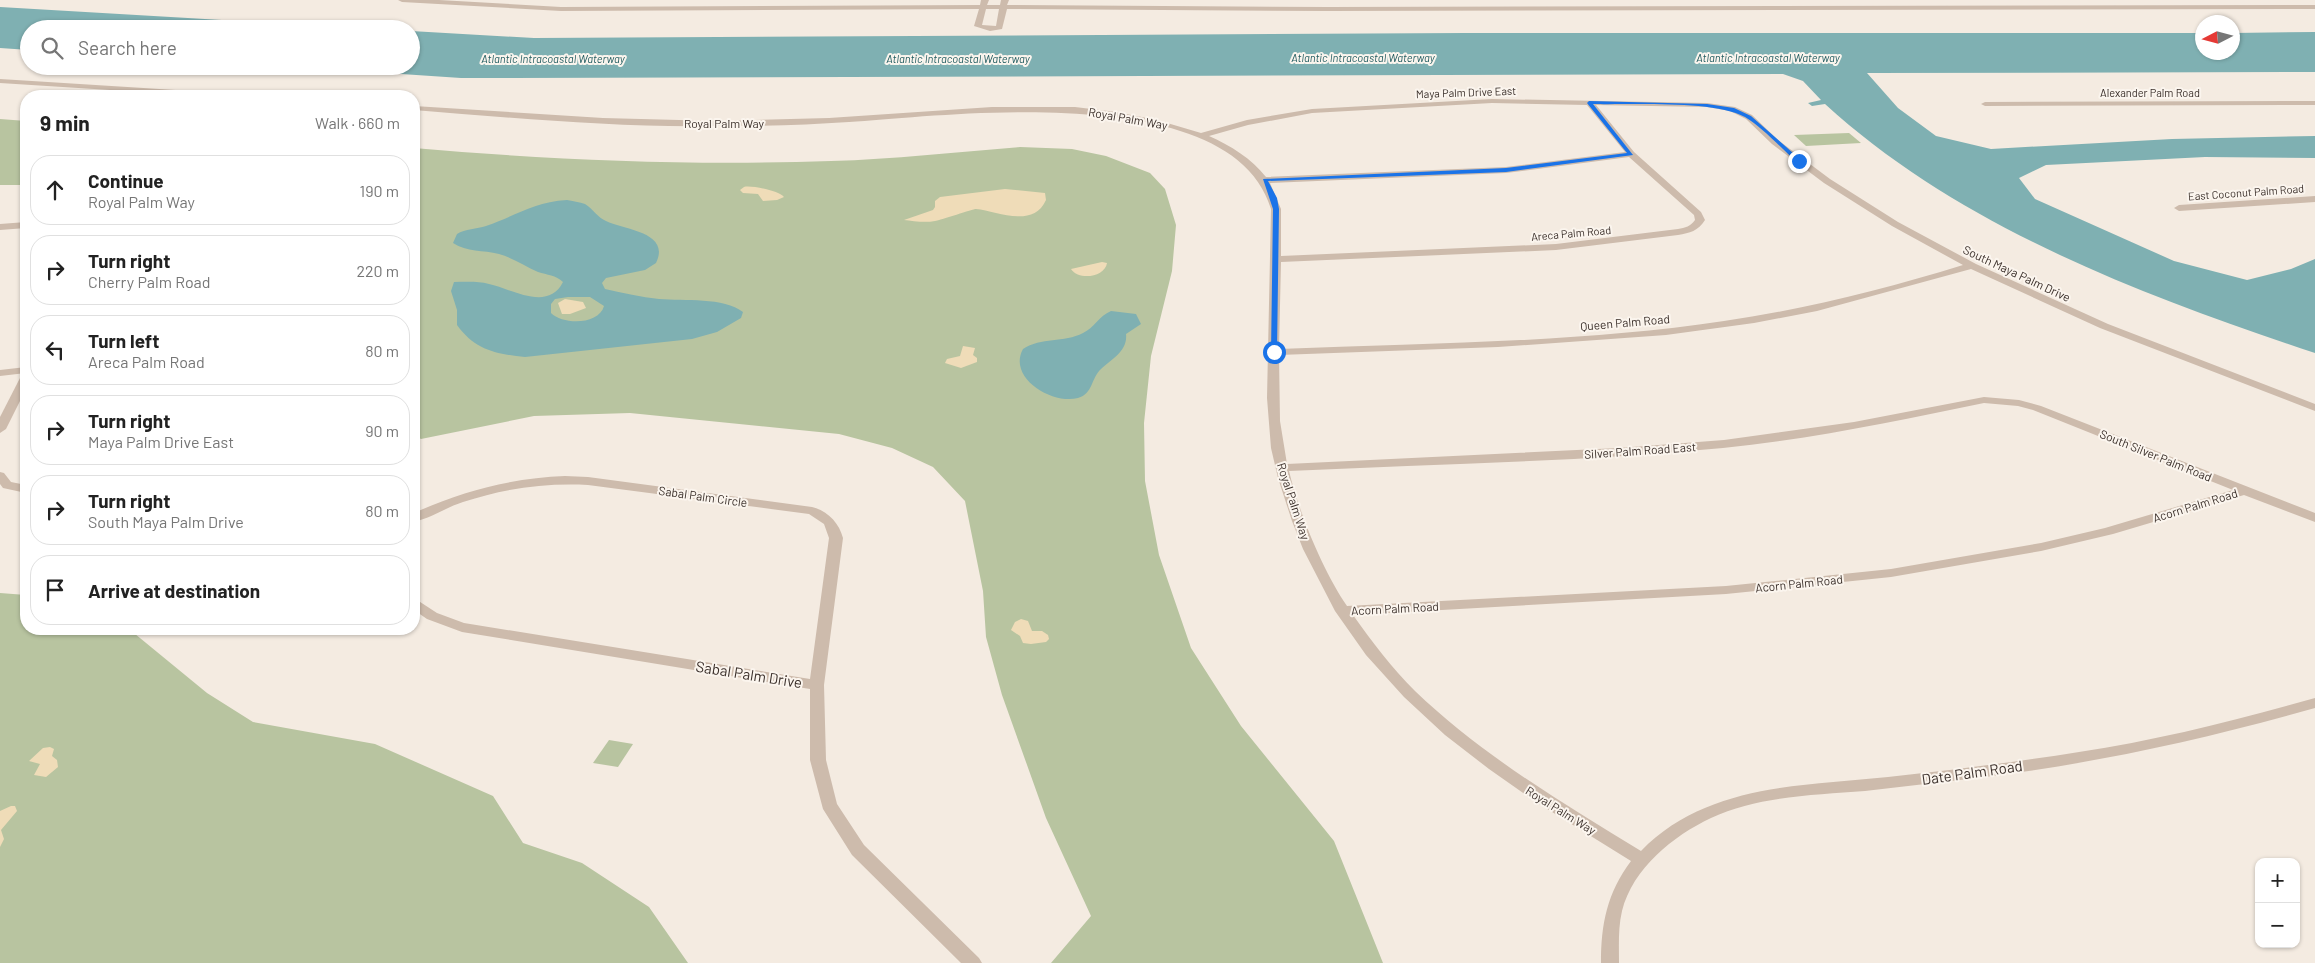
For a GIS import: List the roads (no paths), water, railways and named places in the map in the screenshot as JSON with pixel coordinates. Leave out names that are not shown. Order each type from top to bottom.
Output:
[{"type":"street","points":[[402,0],[482,2],[562,9],[984,3],[1328,9],[1666,4],[1781,7],[2315,7]]},
{"type":"street","points":[[1325,0],[1328,9]]},
{"type":"street","points":[[1651,0],[1666,4]]},
{"type":"street","points":[[1774,0],[1781,7]]},
{"type":"street","points":[[1883,0],[1892,7]]},
{"type":"street","points":[[1991,0],[2000,6]]},
{"type":"street","points":[[2104,0],[2114,6]]},
{"type":"street","points":[[2217,0],[2229,7]]},
{"type":"street","points":[[984,3],[978,26],[990,29],[999,27],[1005,3]]},
{"type":"street","points":[[0,81],[143,90]]},
{"type":"street","name":"Maya Palm Drive East","points":[[1201,136],[1247,123],[1320,110],[1492,101],[1707,105],[1735,110]]},
{"type":"street","name":"Areca Palm Road","points":[[1276,259],[1556,247],[1646,238],[1689,230],[1697,226],[1700,220],[1698,214],[1631,154],[1589,102]]},
{"type":"street","name":"Alexander Palm Road","points":[[1985,104],[2315,103]]},
{"type":"street","name":"Royal Palm Way","points":[[420,108],[615,121],[713,124],[795,122],[1002,108],[1050,107],[1096,110],[1172,125],[1232,151],[1265,180],[1274,198],[1276,209],[1273,400],[1275,433],[1282,468],[1300,525],[1318,566],[1342,611],[1373,655],[1405,691],[1458,739],[1504,774],[1642,860]]},
{"type":"street","name":"South Maya Palm Drive","points":[[1735,110],[1749,117],[1799,161],[1859,202],[1972,266],[2104,326],[2315,408]]},
{"type":"street","points":[[1265,180],[1506,170],[1631,154]]},
{"type":"street","name":"East Coconut Palm Road","points":[[2179,208],[2315,199]]},
{"type":"street","points":[[0,227],[20,225]]},
{"type":"street","name":"Queen Palm Road","points":[[1274,352],[1569,340],[1683,330],[1823,307],[1877,294],[1972,266]]},
{"type":"street","points":[[0,373],[20,371]]},
{"type":"street","points":[[0,429],[20,390]]},
{"type":"street","name":"Silver Palm Road East","points":[[1282,468],[1619,452],[1724,444],[1854,426],[1970,402],[1995,400]]},
{"type":"street","name":"South Silver Palm Road","points":[[1995,400],[2019,403],[2037,408],[2315,518]]},
{"type":"street","points":[[0,476],[7,485],[20,488]]},
{"type":"street","name":"Sabal Palm Circle","points":[[420,515],[441,504],[478,492],[516,483],[554,480],[588,481],[812,511],[826,518],[834,527],[836,538],[817,685]]},
{"type":"street","name":"Acorn Palm Road","points":[[1342,611],[1726,590],[1891,573],[2041,547],[2108,531],[2246,490]]},
{"type":"street","name":"Sabal Palm Drive","points":[[420,607],[432,616],[462,627],[817,685],[818,760],[829,805],[858,850],[973,963]]},
{"type":"street","name":"Date Palm Road","points":[[1642,860],[1675,831],[1707,813],[1738,802],[1778,793],[1866,787],[2104,754],[2199,734],[2315,703]]},
{"type":"street","points":[[1610,963],[1611,925],[1614,906],[1630,875],[1642,860]]},
{"type":"water","points":[[0,7],[222,20],[20,20],[20,49],[0,48]]},
{"type":"water","name":"Atlantic Intracoastal Waterway","points":[[420,32],[534,38],[1466,33],[2195,33],[2195,60],[2240,60],[2240,33],[2315,32],[2315,72],[1867,73],[1898,108],[1936,136],[1991,149],[2172,139],[2315,136],[2315,158],[2205,157],[2046,165],[2019,178],[2035,199],[2174,261],[2247,280],[2291,269],[2315,259],[2315,353],[2185,307],[2120,281],[2056,253],[1994,222],[1935,187],[1878,148],[1825,104],[1812,106],[1808,103],[1821,100],[1803,81],[1783,74],[461,78],[416,75],[420,75]]},
{"type":"water","points":[[567,200],[585,204],[603,220],[644,234],[652,238],[657,245],[659,253],[656,263],[645,270],[606,278],[602,283],[605,289],[659,299],[725,304],[743,312],[741,318],[717,332],[692,339],[525,357],[495,352],[471,340],[457,325],[457,310],[451,291],[454,282],[485,283],[529,296],[539,297],[548,296],[556,291],[563,282],[504,256],[458,246],[453,243],[457,234],[497,222],[534,206]],"holes":[[[590,297],[604,306],[601,312],[588,320],[564,320],[551,313],[551,304],[555,299]]]},
{"type":"water","points":[[1111,311],[1136,314],[1141,324],[1126,334],[1122,350],[1101,369],[1087,393],[1078,398],[1057,397],[1035,387],[1027,379],[1021,370],[1020,360],[1023,349],[1037,343],[1068,338],[1083,333]]}]
